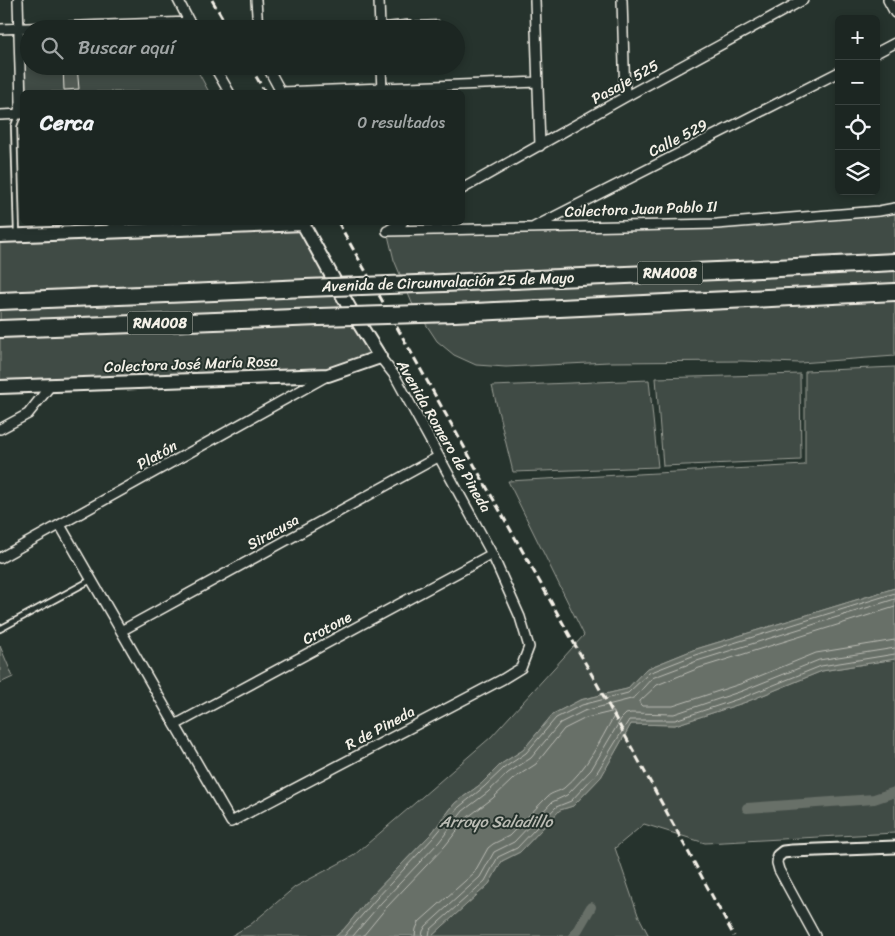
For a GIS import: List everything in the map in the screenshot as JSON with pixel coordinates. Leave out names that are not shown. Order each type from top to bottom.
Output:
[{"type":"highway","name":"Avenida de Circunvalación 25 de Mayo","points":[[0,300],[444,283],[895,262]]},
{"type":"highway","name":"Avenida de Circunvalación 25 de Mayo","points":[[0,329],[454,313],[895,292]]},
{"type":"highway","name":"RNA008","points":[[0,294],[94,297]]},
{"type":"main road","points":[[0,236],[274,225]]},
{"type":"main road","name":"Avenida Romero de Pineda","points":[[303,225],[350,309],[380,357]]},
{"type":"main road","name":"Colectora José María Rosa","points":[[0,387],[328,375],[380,357]]},
{"type":"street","points":[[18,0],[20,90]]},
{"type":"street","points":[[178,0],[189,20]]},
{"type":"street","points":[[256,0],[257,20]]},
{"type":"street","points":[[379,0],[380,20]]},
{"type":"street","points":[[535,0],[540,146]]},
{"type":"street","points":[[622,0],[625,97]]},
{"type":"street","name":"Pasaje 525","points":[[465,187],[803,0]]},
{"type":"street","points":[[888,0],[895,13]]},
{"type":"street","points":[[0,29],[18,28]]},
{"type":"street","points":[[880,51],[895,43]]},
{"type":"street","name":"Calle 529","points":[[530,229],[835,74]]},
{"type":"street","points":[[219,75],[228,90]]},
{"type":"street","points":[[272,75],[280,90]]},
{"type":"street","points":[[381,75],[382,90],[538,82]]},
{"type":"street","points":[[0,115],[20,114]]},
{"type":"street","name":"Colectora Juan Pablo II","points":[[387,227],[530,229],[718,224],[879,211],[895,208]]},
{"type":"street","points":[[107,231],[117,225]]},
{"type":"street","name":"Avenida Romero de Pineda","points":[[380,357],[395,376],[492,554],[520,617],[529,647]]},
{"type":"street","name":"Platón","points":[[0,558],[328,375]]},
{"type":"street","points":[[0,429],[28,414],[51,385]]},
{"type":"street","name":"Siracusa","points":[[121,631],[438,457]]},
{"type":"street","points":[[60,525],[175,725]]},
{"type":"street","name":"Crotone","points":[[175,725],[492,554]]},
{"type":"street","name":"R de Pineda","points":[[175,725],[231,822],[503,679],[521,668],[529,647]]},
{"type":"street","points":[[815,936],[779,870],[778,856],[783,852],[792,851],[895,847]]},
{"type":"lane","points":[[17,235],[14,126],[20,114]]},
{"type":"lane","points":[[0,629],[92,580]]},
{"type":"shaded area","points":[[25,75],[200,75],[208,90],[26,90]]},
{"type":"shaded area","points":[[895,208],[895,356],[800,363],[742,361],[609,362],[506,367],[476,365],[454,355],[437,341],[412,303],[394,260],[387,231],[717,224]]},
{"type":"shaded area","points":[[304,225],[380,357],[328,375],[0,387],[0,236]]},
{"type":"shaded area","points":[[895,367],[895,588],[693,650],[646,669],[627,689],[580,700],[553,714],[523,750],[501,764],[481,784],[455,803],[431,834],[372,895],[336,936],[231,936],[250,925],[295,887],[353,856],[491,737],[584,635],[508,481],[805,465],[805,371]]},
{"type":"shaded area","points":[[800,374],[801,460],[663,466],[656,378]]},
{"type":"shaded area","points":[[649,380],[658,467],[513,472],[492,386]]},
{"type":"shaded area","points":[[0,646],[13,677],[0,683]]},
{"type":"shaded area","points":[[895,659],[895,833],[705,843],[644,824],[615,848],[638,915],[649,936],[432,936],[489,884],[502,861],[520,852],[560,810],[573,806],[601,777],[631,724],[675,725],[746,702],[822,671]]},
{"type":"water","name":"Arroyo Saladillo","points":[[895,588],[895,659],[822,671],[746,702],[675,725],[631,724],[601,777],[573,806],[560,810],[520,852],[502,861],[489,884],[432,936],[336,936],[372,895],[431,834],[455,803],[481,784],[501,764],[523,750],[553,714],[580,700],[627,689],[646,669],[693,650]]},
{"type":"building","points":[[63,75],[78,75],[79,89],[64,90]]},
{"type":"waterway","points":[[747,808],[874,799],[895,792]]},
{"type":"waterway","points":[[574,936],[591,907]]},
{"type":"railway","points":[[212,0],[224,20]]},
{"type":"railway","points":[[255,75],[264,90]]},
{"type":"railway","points":[[340,225],[597,684],[734,936]]}]
